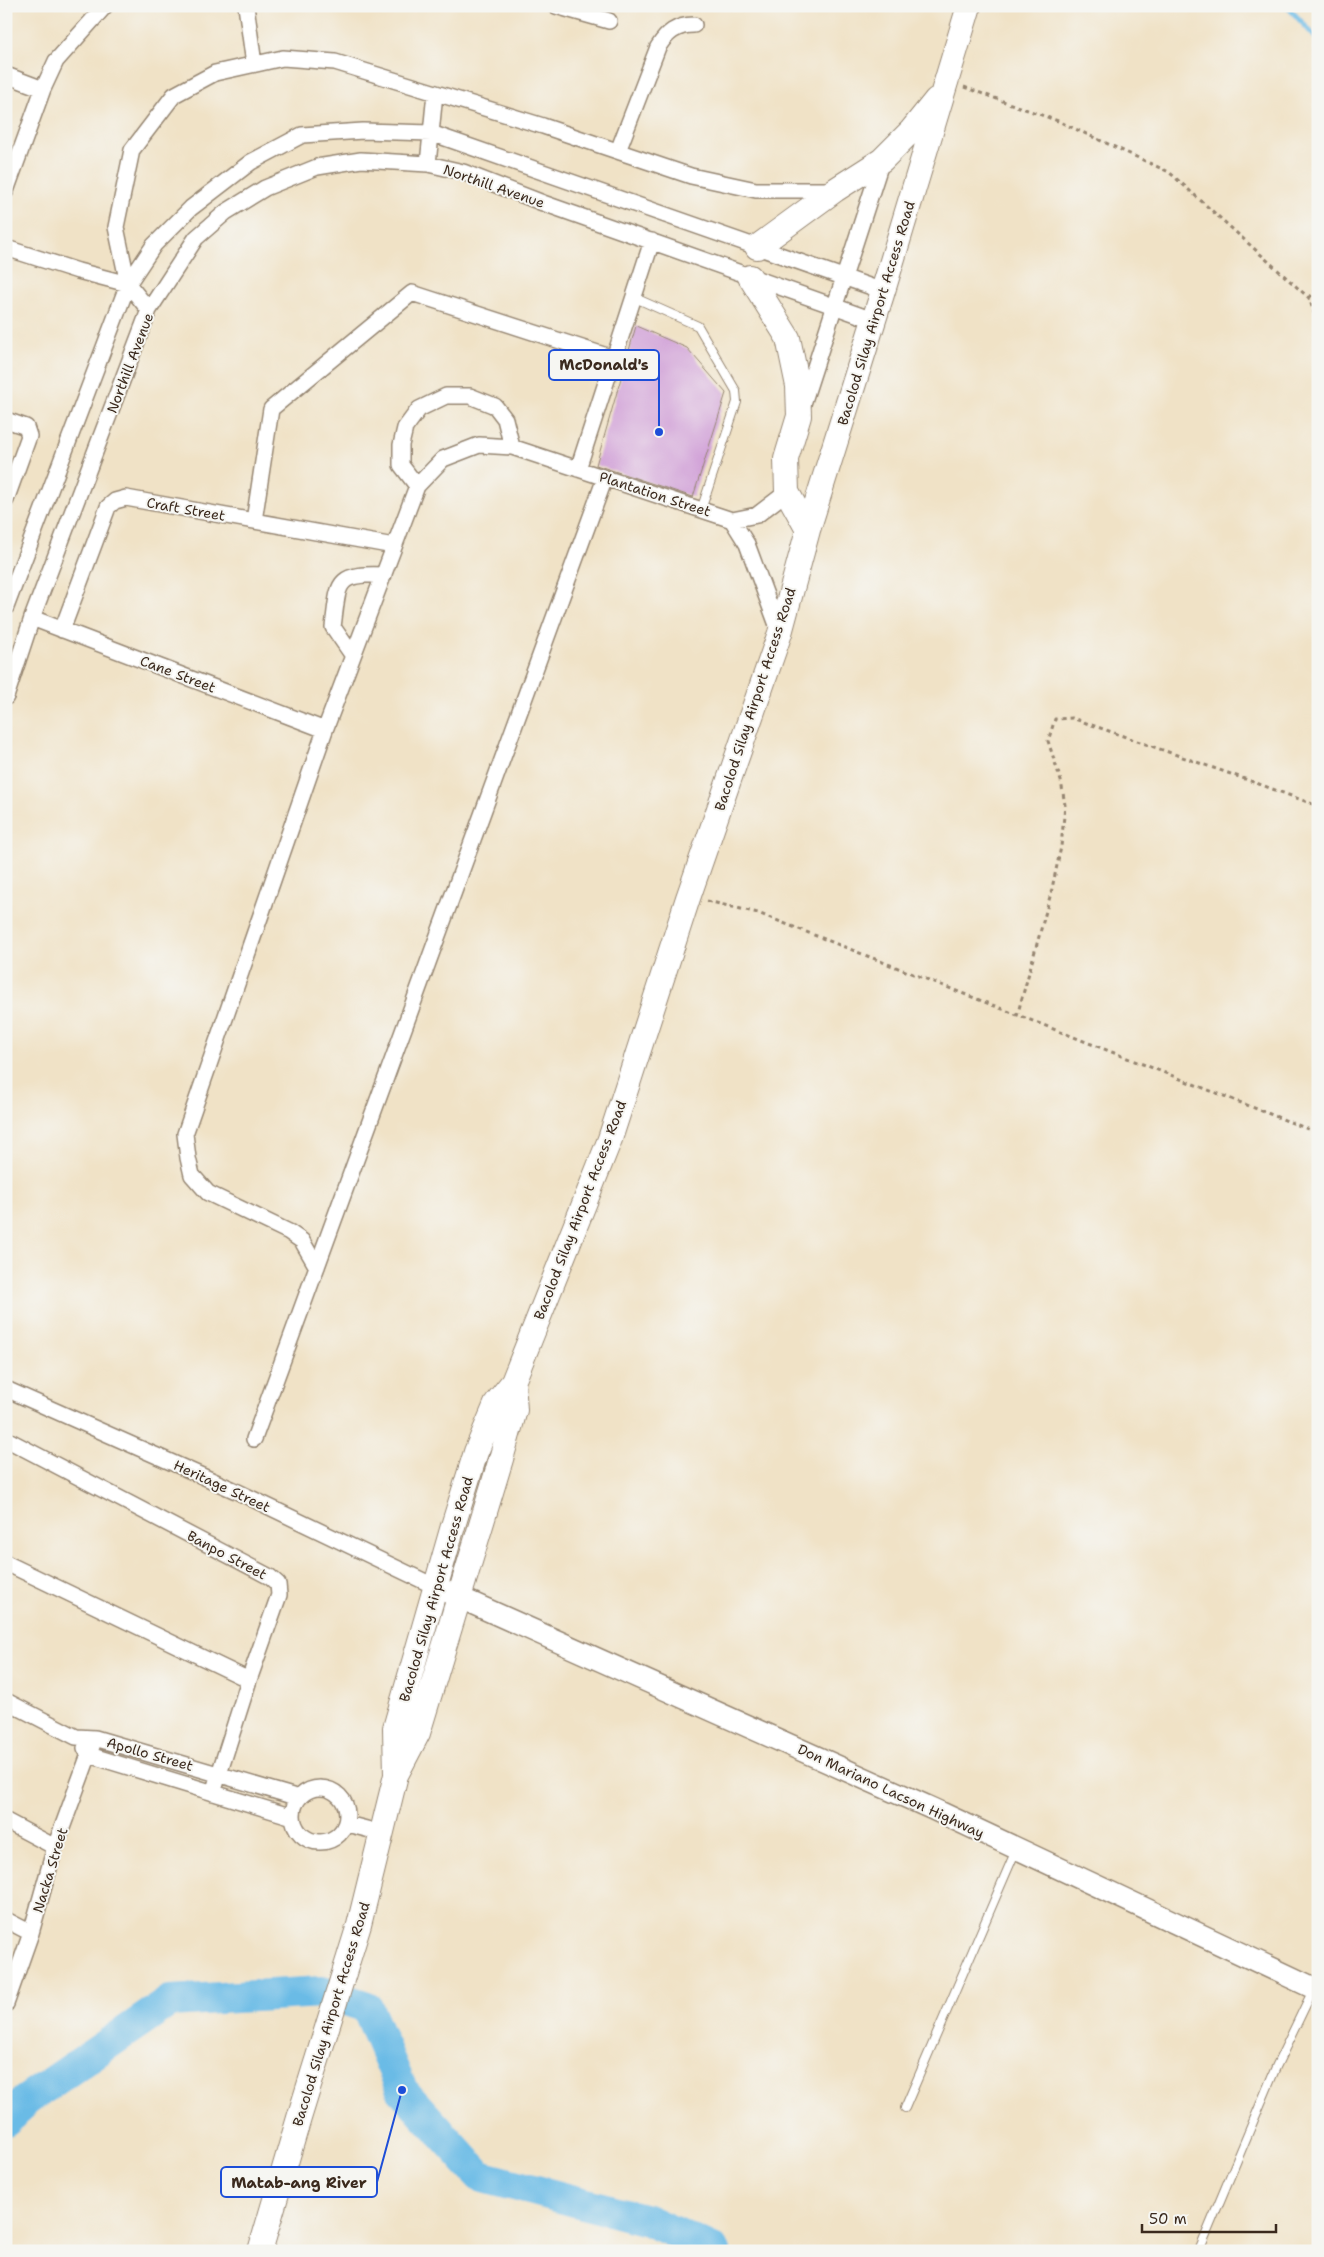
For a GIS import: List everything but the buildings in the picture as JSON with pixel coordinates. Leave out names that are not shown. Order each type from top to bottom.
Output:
[{"type":"main road","name":"Bacolod Silay Airport Access Road","points":[[396,1775],[395,1728],[452,1526],[476,1452],[497,1402],[513,1382],[610,1139],[688,898],[780,633],[808,530],[969,6]]},
{"type":"main road","points":[[757,247],[835,190],[882,160],[911,131],[945,86]]},
{"type":"main road","points":[[750,277],[788,338],[798,386],[799,416],[786,459],[787,492],[808,530]]},
{"type":"main road","name":"Bacolod Silay Airport Access Road","points":[[260,2251],[359,1925],[396,1775],[418,1733],[438,1660],[461,1597],[515,1410],[513,1382]]},
{"type":"street","points":[[6,191],[43,89],[56,61],[105,6]]},
{"type":"street","points":[[246,6],[254,64]]},
{"type":"street","points":[[556,6],[608,21]]},
{"type":"street","points":[[618,151],[658,47],[666,35],[675,28],[683,25],[694,25]]},
{"type":"street","points":[[149,310],[128,284],[116,227],[132,150],[174,95],[215,73],[283,58],[335,62],[618,151],[691,176],[756,190],[835,190]]},
{"type":"street","points":[[6,75],[43,89]]},
{"type":"street","points":[[428,164],[435,93]]},
{"type":"street","points":[[6,608],[128,284],[154,245],[191,208],[251,162],[302,135],[364,131],[431,133],[883,291]]},
{"type":"street","name":"Northill Avenue","points":[[6,697],[32,618],[149,310],[196,238],[226,212],[265,188],[317,167],[361,160],[428,164],[463,172],[542,203],[873,320]]},
{"type":"street","points":[[799,416],[882,160]]},
{"type":"street","points":[[578,469],[652,241]]},
{"type":"street","points":[[6,248],[78,271],[128,284]]},
{"type":"street","points":[[254,521],[271,409],[412,293],[613,358]]},
{"type":"street","points":[[317,1267],[302,1241],[289,1232],[208,1193],[192,1175],[185,1134],[325,730],[417,486],[401,465],[401,445],[405,428],[419,409],[446,396],[470,396],[495,406],[505,419],[512,447]]},
{"type":"street","points":[[6,420],[26,427],[29,436],[6,500]]},
{"type":"street","name":"Plantation Street","points":[[417,486],[443,459],[479,445],[512,447],[732,520]]},
{"type":"street","points":[[254,1439],[605,478]]},
{"type":"street","points":[[780,633],[747,544],[732,520],[757,515],[787,492]]},
{"type":"street","name":"Craft Street","points":[[62,630],[108,507],[115,501],[126,498],[394,546]]},
{"type":"street","points":[[353,656],[333,626],[339,585],[344,579],[361,574],[384,574]]},
{"type":"street","name":"Cane Street","points":[[32,618],[325,730]]},
{"type":"street","name":"Heritage Street","points":[[6,1389],[236,1491],[436,1587]]},
{"type":"street","name":"Banpo Street","points":[[6,1439],[270,1577],[278,1584],[279,1595],[213,1792]]},
{"type":"street","points":[[6,1563],[249,1680]]},
{"type":"street","name":"Don Mariano Lacson Highway","points":[[436,1587],[1016,1849],[1316,1989]]},
{"type":"street","name":"Apollo Street","points":[[6,1701],[76,1737],[95,1738],[299,1798]]},
{"type":"street","points":[[76,1737],[90,1755],[293,1817]]},
{"type":"street","name":"Nacka Street","points":[[7,2003],[31,1932],[55,1847],[95,1738]]},
{"type":"street","points":[[313,1789],[329,1789],[338,1795],[345,1803],[348,1813],[346,1824],[341,1833],[332,1840],[322,1843],[311,1841],[302,1836],[295,1827],[293,1817],[295,1804],[299,1798],[313,1789]]},
{"type":"street","points":[[6,1822],[55,1847]]},
{"type":"street","points":[[346,1824],[382,1833]]},
{"type":"street","points":[[6,1920],[31,1932]]},
{"type":"lane","points":[[633,297],[698,326],[736,391],[737,402],[701,510]]},
{"type":"lane","points":[[905,2108],[1016,1849]]},
{"type":"lane","points":[[1199,2251],[1276,2067],[1316,1989]]},
{"type":"path","points":[[945,86],[1058,121],[1169,172],[1309,298],[1318,324]]},
{"type":"path","points":[[1309,298],[1318,288]]},
{"type":"path","points":[[1017,1016],[1051,893],[1061,846],[1065,806],[1061,781],[1048,741],[1056,719],[1072,718],[1318,806]]},
{"type":"path","points":[[688,898],[758,913],[1318,1133]]},
{"type":"waterway","points":[[1287,6],[1318,40]]},
{"type":"waterway","points":[[6,2121],[25,2101],[170,2001],[322,1992],[367,2007],[402,2090],[480,2176],[647,2220],[715,2251]]},
{"type":"place","name":"McDonald's","points":[[659,432]]},
{"type":"place","name":"Matab-ang River","points":[[402,2090]]}]
